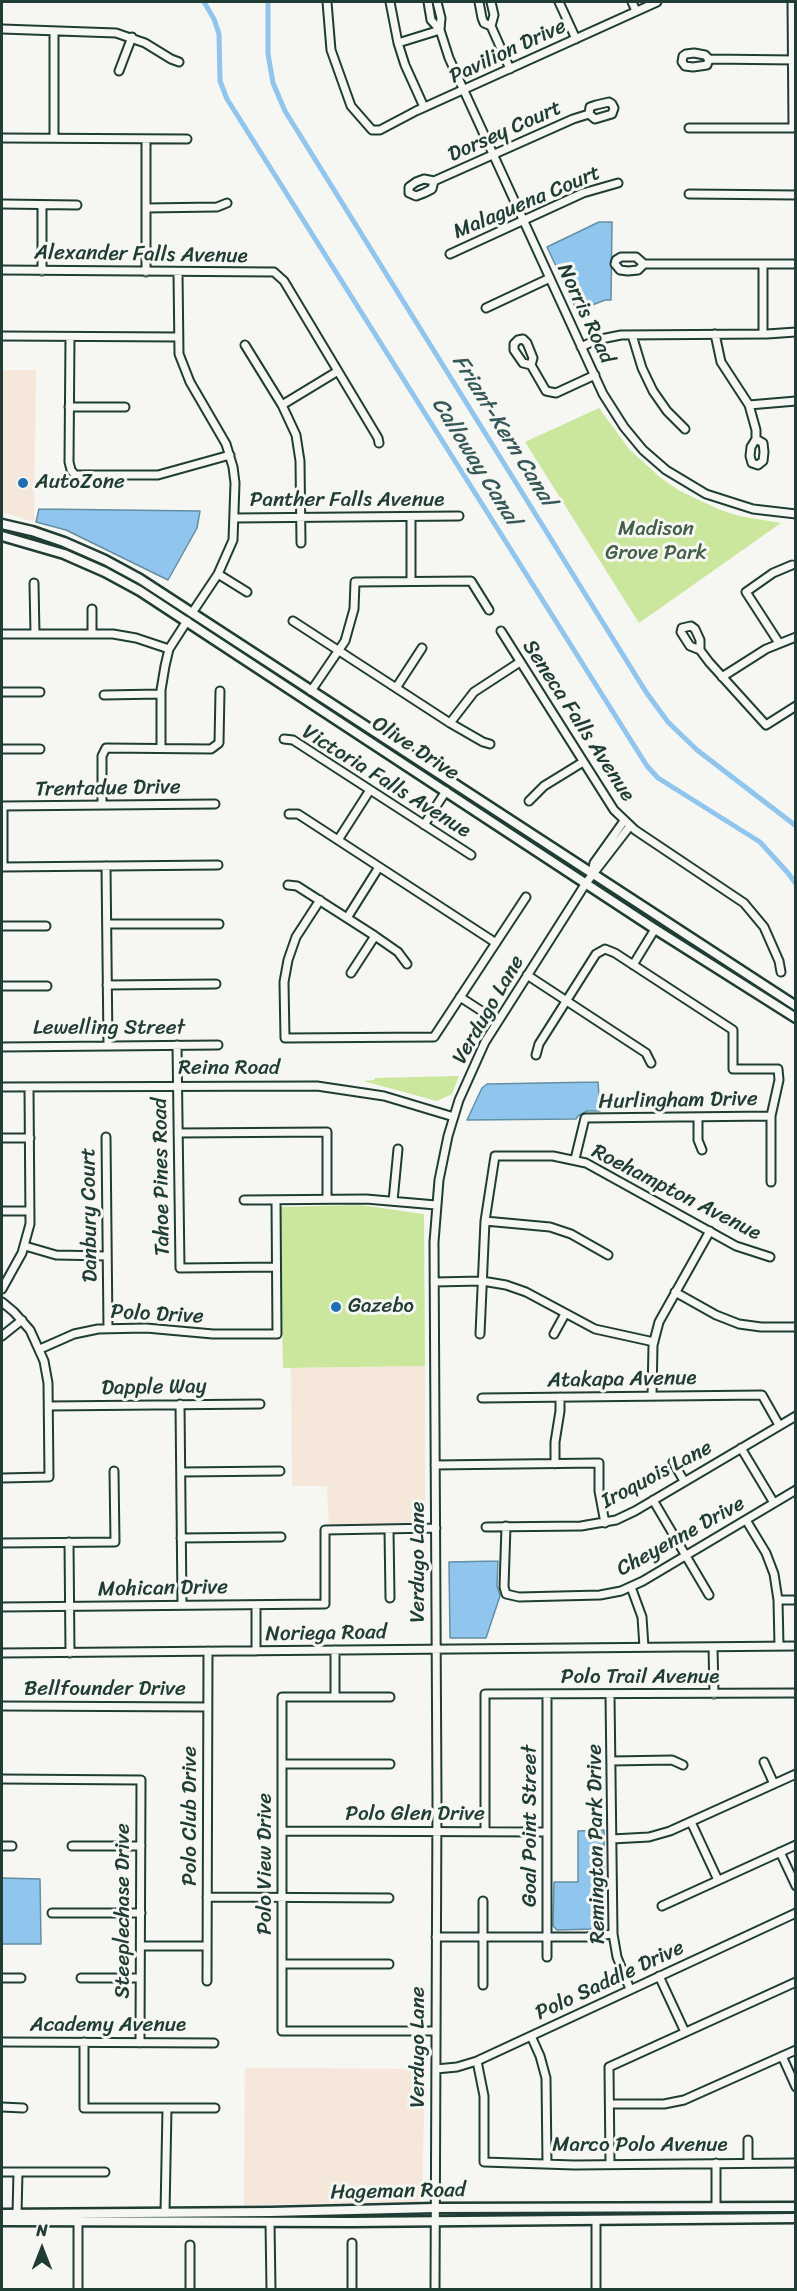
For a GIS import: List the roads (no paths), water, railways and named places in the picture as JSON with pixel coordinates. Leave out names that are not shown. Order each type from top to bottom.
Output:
[{"type":"main road","name":"Olive Drive","points":[[2,524],[33,531],[64,542],[119,567],[272,677],[795,1018]]},
{"type":"main road","name":"Olive Drive","points":[[2,536],[77,559],[226,636],[795,1006]]},
{"type":"main road","points":[[77,559],[84,556],[119,567]]},
{"type":"main road","points":[[272,677],[300,690],[311,691]]},
{"type":"main road","points":[[446,791],[453,790],[476,803],[483,803]]},
{"type":"main road","points":[[655,928],[664,928],[684,939],[698,943]]},
{"type":"main road","points":[[647,2219],[665,2214],[708,2213],[716,2207]]},
{"type":"main road","points":[[730,2219],[735,2212],[778,2212],[795,2207]]},
{"type":"main road","name":"Hageman Road","points":[[2,2221],[165,2212],[435,2208],[795,2207]]},
{"type":"main road","points":[[596,2220],[600,2214],[641,2213],[658,2208]]},
{"type":"main road","points":[[270,2222],[278,2216],[304,2215],[314,2211]]},
{"type":"main road","points":[[307,2222],[321,2217],[346,2216],[353,2211]]},
{"type":"main road","points":[[126,2221],[160,2217],[165,2212]]},
{"type":"main road","name":"Hageman Road","points":[[2,2214],[126,2221],[270,2222],[795,2218]]},
{"type":"street","name":"Pavilion Drive","points":[[327,2],[332,50],[347,95],[351,106],[372,130],[380,130],[424,107],[657,2]]},
{"type":"street","points":[[390,2],[405,65],[424,107]]},
{"type":"street","name":"Norris Road","points":[[428,2],[430,20],[440,30]]},
{"type":"street","name":"Norris Road","points":[[437,2],[441,18],[440,30],[449,58],[611,409],[628,433],[654,460],[678,479],[706,494],[738,506],[767,512],[795,514]]},
{"type":"street","points":[[479,2],[484,23],[491,26]]},
{"type":"street","points":[[491,2],[494,15],[491,26],[510,69]]},
{"type":"street","points":[[560,2],[576,39]]},
{"type":"street","points":[[632,2],[636,11]]},
{"type":"street","points":[[689,128],[794,128],[792,2]]},
{"type":"street","points":[[2,29],[54,32],[99,31],[132,37],[179,62]]},
{"type":"street","points":[[398,43],[440,30]]},
{"type":"street","points":[[54,32],[54,138]]},
{"type":"street","points":[[119,71],[132,37]]},
{"type":"street","points":[[709,59],[794,60]]},
{"type":"street","name":"Dorsey Court","points":[[434,181],[589,114]]},
{"type":"street","points":[[2,138],[187,139]]},
{"type":"street","points":[[146,139],[146,272]]},
{"type":"street","name":"Malaguena Court","points":[[450,254],[584,193],[618,183]]},
{"type":"street","points":[[689,194],[795,195]]},
{"type":"street","points":[[146,208],[217,207],[227,203]]},
{"type":"street","points":[[2,204],[77,205]]},
{"type":"street","points":[[42,204],[42,271]]},
{"type":"street","points":[[644,264],[795,264]]},
{"type":"street","points":[[763,264],[763,334]]},
{"type":"street","name":"Alexander Falls Avenue","points":[[2,270],[274,272],[279,275],[338,371]]},
{"type":"street","points":[[161,748],[161,694],[169,649],[218,574],[233,540],[235,518],[235,483],[230,455],[186,373],[179,354],[178,273]]},
{"type":"street","points":[[486,308],[550,278]]},
{"type":"street","points":[[581,346],[608,337],[632,335],[795,332]]},
{"type":"street","points":[[715,334],[721,362],[749,405],[756,430],[756,439]]},
{"type":"street","points":[[632,335],[642,368],[653,391],[667,411],[685,429]]},
{"type":"street","points":[[2,336],[178,337]]},
{"type":"street","points":[[70,337],[71,470],[75,475],[151,476],[174,472],[230,455]]},
{"type":"street","points":[[245,345],[292,425],[298,447],[301,543]]},
{"type":"street","points":[[531,364],[546,391],[556,393],[595,375]]},
{"type":"street","points":[[282,405],[338,371],[378,438],[379,444]]},
{"type":"street","points":[[749,405],[795,401]]},
{"type":"street","points":[[69,407],[126,407]]},
{"type":"street","name":"Panther Falls Avenue","points":[[235,518],[459,516]]},
{"type":"street","points":[[411,517],[411,581]]},
{"type":"street","points":[[779,643],[746,591],[773,573],[792,565]]},
{"type":"street","points":[[218,574],[247,592]]},
{"type":"street","points":[[311,691],[340,651],[352,620],[355,582],[471,581],[489,610]]},
{"type":"street","points":[[34,584],[35,634]]},
{"type":"street","points":[[92,609],[92,633]]},
{"type":"street","points":[[293,621],[450,723],[490,744]]},
{"type":"street","name":"Seneca Falls Avenue","points":[[501,632],[608,802],[630,826],[744,903],[764,927],[780,961],[781,972]]},
{"type":"street","points":[[2,634],[92,633],[136,638],[169,649]]},
{"type":"street","points":[[722,677],[748,658],[795,637]]},
{"type":"street","points":[[396,688],[422,648]]},
{"type":"street","points":[[700,650],[766,725],[795,706]]},
{"type":"street","points":[[450,723],[474,692],[520,662]]},
{"type":"street","points":[[102,805],[102,756],[106,748],[211,749],[219,743],[220,691]]},
{"type":"street","points":[[2,692],[40,692]]},
{"type":"street","points":[[104,695],[161,694]]},
{"type":"street","name":"Victoria Falls Avenue","points":[[284,739],[293,740],[471,855]]},
{"type":"street","points":[[2,749],[40,749]]},
{"type":"street","points":[[529,801],[544,786],[583,762]]},
{"type":"street","points":[[338,840],[370,790]]},
{"type":"street","points":[[424,825],[446,791]]},
{"type":"street","name":"Trentadue Drive","points":[[2,806],[215,804]]},
{"type":"street","points":[[2,806],[2,867],[218,865]]},
{"type":"street","points":[[289,814],[298,814],[496,943]]},
{"type":"street","points":[[592,873],[594,863],[624,821]]},
{"type":"street","points":[[592,873],[630,826]]},
{"type":"street","points":[[106,866],[108,1046]]},
{"type":"street","points":[[347,918],[380,867]]},
{"type":"street","name":"Verdugo Lane","points":[[435,2289],[437,1832],[434,1282],[436,1205],[443,1158],[454,1117],[475,1062],[497,1021],[592,873]]},
{"type":"street","points":[[288,885],[297,886],[375,936],[398,952],[407,964]]},
{"type":"street","points":[[320,900],[296,937],[288,960],[284,982],[285,1038],[434,1037],[526,897]]},
{"type":"street","points":[[107,924],[219,924]]},
{"type":"street","points":[[2,926],[46,926]]},
{"type":"street","points":[[633,965],[655,928]]},
{"type":"street","points":[[351,974],[375,936]]},
{"type":"street","points":[[536,1055],[539,1044],[596,954],[601,950],[609,950],[733,1030],[733,1069],[778,1069],[780,1080],[771,1116],[771,1182]]},
{"type":"street","points":[[527,975],[646,1053],[651,1063]]},
{"type":"street","points":[[107,986],[216,984]]},
{"type":"street","points":[[2,987],[47,986]]},
{"type":"street","points":[[460,997],[497,1021]]},
{"type":"street","name":"Tahoe Pines Road","points":[[177,1045],[180,1268],[276,1267]]},
{"type":"street","name":"Lewelling Street","points":[[2,1047],[218,1045]]},
{"type":"street","name":"Reina Road","points":[[2,1087],[295,1085],[340,1088],[384,1096],[454,1117]]},
{"type":"street","points":[[2,1289],[25,1246],[30,1210],[29,1087]]},
{"type":"street","name":"Hurlingham Drive","points":[[575,1159],[585,1118],[771,1116]]},
{"type":"street","points":[[698,1117],[698,1140],[702,1150]]},
{"type":"street","points":[[178,1133],[327,1132],[327,1199]]},
{"type":"street","name":"Danbury Court","points":[[106,1137],[108,1329]]},
{"type":"street","points":[[2,1138],[30,1138]]},
{"type":"street","points":[[393,1201],[398,1149]]},
{"type":"street","name":"Roehampton Avenue","points":[[485,1221],[495,1156],[553,1156],[575,1159],[596,1167],[739,1247],[770,1257]]},
{"type":"street","points":[[244,1200],[327,1199],[436,1205]]},
{"type":"street","points":[[276,1200],[276,1267]]},
{"type":"street","points":[[2,1211],[30,1210]]},
{"type":"street","points":[[480,1334],[485,1221],[550,1227],[571,1234],[608,1255]]},
{"type":"street","points":[[652,1396],[654,1342],[659,1322],[710,1231]]},
{"type":"street","points":[[25,1246],[56,1255],[107,1256]]},
{"type":"street","name":"Polo Drive","points":[[40,1348],[74,1334],[108,1329],[159,1329],[213,1334],[277,1334],[276,1267]]},
{"type":"street","points":[[434,1282],[482,1281],[517,1288],[595,1329],[654,1342]]},
{"type":"street","points":[[675,1292],[716,1315],[739,1324],[761,1327],[795,1327]]},
{"type":"street","points":[[2,1302],[22,1320],[40,1348],[47,1372],[49,1406],[49,1477],[2,1478]]},
{"type":"street","points":[[554,1334],[565,1314]]},
{"type":"street","points":[[2,1336],[22,1320]]},
{"type":"street","name":"Atakapa Avenue","points":[[482,1398],[762,1395],[779,1425]]},
{"type":"street","points":[[555,1464],[560,1397]]},
{"type":"street","points":[[180,1404],[182,1605]]},
{"type":"street","name":"Dapple Way","points":[[49,1406],[260,1404]]},
{"type":"street","name":"Iroquois Lane","points":[[486,1527],[581,1526],[605,1523],[626,1516],[795,1416]]},
{"type":"street","points":[[741,1448],[774,1503]]},
{"type":"street","points":[[673,1462],[684,1482]]},
{"type":"street","points":[[435,1465],[599,1463],[599,1491],[605,1523]]},
{"type":"street","points":[[181,1472],[280,1471]]},
{"type":"street","points":[[2,1543],[115,1542],[114,1472]]},
{"type":"street","name":"Cheyenne Drive","points":[[506,1526],[504,1587],[506,1594],[519,1597],[589,1596],[631,1587],[795,1490]]},
{"type":"street","points":[[653,1500],[709,1595]]},
{"type":"street","points":[[746,1520],[771,1564],[778,1600],[779,1646]]},
{"type":"street","points":[[390,1598],[389,1529],[436,1528]]},
{"type":"street","name":"Mohican Drive","points":[[2,1607],[326,1604],[325,1530],[389,1529]]},
{"type":"street","points":[[181,1538],[280,1537]]},
{"type":"street","points":[[69,1542],[70,1653]]},
{"type":"street","points":[[631,1587],[642,1617],[644,1647]]},
{"type":"street","points":[[778,1600],[795,1600]]},
{"type":"street","points":[[256,1605],[256,1651]]},
{"type":"street","name":"Noriega Road","points":[[2,1653],[795,1646]]},
{"type":"street","points":[[713,1647],[714,1694]]},
{"type":"street","points":[[335,1650],[334,1697],[390,1697]]},
{"type":"street","name":"Polo Club Drive","points":[[207,1981],[208,1651]]},
{"type":"street","name":"Polo Trail Avenue","points":[[484,1832],[485,1694],[795,1693]]},
{"type":"street","name":"Goal Point Street","points":[[547,1694],[547,1957]]},
{"type":"street","name":"Remington Park Drive","points":[[610,1695],[613,1934],[617,1957],[630,1989]]},
{"type":"street","name":"Polo View Drive","points":[[334,1697],[282,1697],[282,2031],[436,2031]]},
{"type":"street","name":"Bellfounder Drive","points":[[2,1706],[208,1707]]},
{"type":"street","points":[[611,1761],[672,1760],[683,1765]]},
{"type":"street","points":[[764,1762],[774,1784]]},
{"type":"street","points":[[282,1764],[390,1764]]},
{"type":"street","points":[[612,1839],[648,1837],[670,1831],[795,1774]]},
{"type":"street","name":"Steeplechase Drive","points":[[2,1779],[141,1780],[140,2043]]},
{"type":"street","points":[[691,1822],[718,1880]]},
{"type":"street","name":"Polo Glen Drive","points":[[282,1831],[547,1832]]},
{"type":"street","points":[[662,1906],[795,1845]]},
{"type":"street","points":[[2,1846],[12,1846]]},
{"type":"street","points":[[72,1846],[141,1846]]},
{"type":"street","points":[[780,1852],[795,1886]]},
{"type":"street","points":[[207,1897],[389,1898]]},
{"type":"street","points":[[483,1901],[483,1985]]},
{"type":"street","points":[[52,1912],[141,1913]]},
{"type":"street","name":"Polo Saddle Drive","points":[[436,2069],[457,2067],[477,2061],[795,1913]]},
{"type":"street","points":[[436,1937],[586,1937],[613,1934]]},
{"type":"street","points":[[141,1946],[207,1946]]},
{"type":"street","points":[[282,1964],[389,1964]]},
{"type":"street","points":[[659,1976],[686,2032]]},
{"type":"street","points":[[2,1978],[21,1978]]},
{"type":"street","points":[[81,1978],[140,1978]]},
{"type":"street","points":[[610,2164],[609,2067],[795,1982]]},
{"type":"street","points":[[531,2036],[546,2078],[547,2163]]},
{"type":"street","name":"Academy Avenue","points":[[2,2042],[214,2043]]},
{"type":"street","points":[[84,2042],[84,2108],[214,2108]]},
{"type":"street","points":[[610,2104],[664,2104],[684,2100],[795,2050]]},
{"type":"street","points":[[782,2056],[795,2087]]},
{"type":"street","name":"Marco Polo Avenue","points":[[477,2061],[484,2096],[484,2162],[795,2163]]},
{"type":"street","points":[[2,2108],[23,2108]]},
{"type":"street","points":[[165,2212],[167,2108]]},
{"type":"street","points":[[748,2140],[748,2163]]},
{"type":"street","points":[[716,2163],[716,2207]]},
{"type":"street","points":[[2,2172],[105,2172]]},
{"type":"street","points":[[17,2214],[18,2172]]},
{"type":"street","points":[[78,2218],[78,2289]]},
{"type":"street","points":[[596,2220],[596,2289]]},
{"type":"street","points":[[270,2222],[271,2289]]},
{"type":"street","points":[[352,2243],[352,2289]]},
{"type":"street","points":[[190,2245],[190,2289]]},
{"type":"water","points":[[599,222],[612,222],[611,300],[605,300],[577,311],[547,247]]},
{"type":"water","points":[[39,509],[200,511],[197,528],[168,580],[66,530],[36,522]]},
{"type":"water","points":[[598,1082],[600,1111],[587,1111],[576,1119],[467,1120],[482,1088],[487,1084]]},
{"type":"water","points":[[498,1561],[497,1586],[500,1596],[486,1638],[450,1638],[449,1562]]},
{"type":"water","points":[[604,1830],[605,1925],[603,1928],[594,1929],[557,1930],[553,1926],[554,1882],[578,1882],[578,1831]]},
{"type":"water","points":[[2,1878],[40,1879],[41,1944],[2,1944]]},
{"type":"waterway","name":"Calloway Canal","points":[[204,2],[214,19],[219,34],[220,81],[227,99],[647,766],[658,778],[760,842],[796,884]]},
{"type":"waterway","name":"Friant-Kern Canal","points":[[268,2],[268,54],[273,83],[285,111],[646,692],[668,722],[697,750],[796,826]]},
{"type":"place","name":"AutoZone","points":[[23,483]]},
{"type":"place","name":"Gazebo","points":[[336,1307]]},
{"type":"park label","name":"Madison Grove Park","points":[[656,542]]}]
